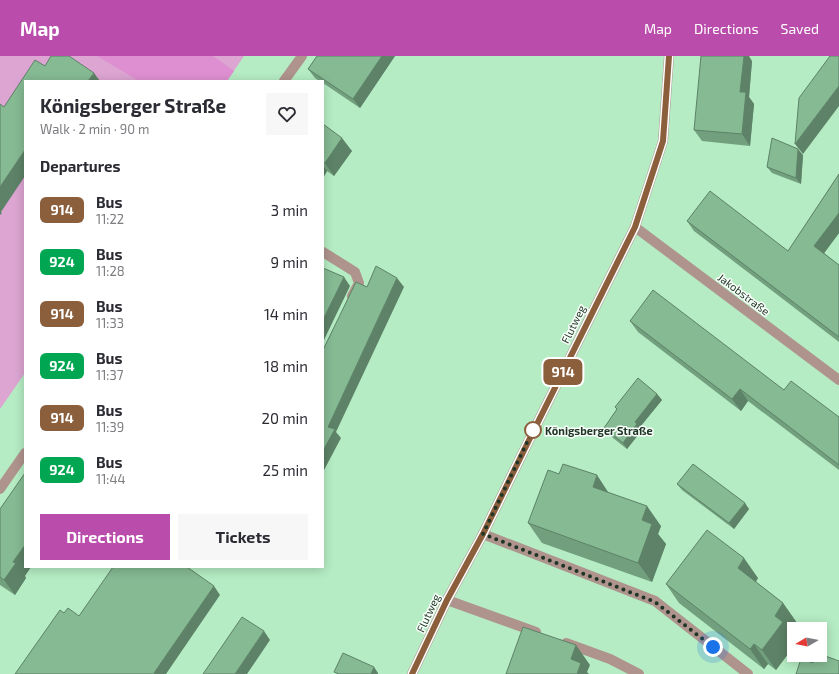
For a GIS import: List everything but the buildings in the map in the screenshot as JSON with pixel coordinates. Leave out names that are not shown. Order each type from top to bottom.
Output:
[{"type":"street","points":[[285,80],[302,56]]},
{"type":"street","name":"Flutweg","points":[[412,674],[447,600],[483,534],[635,227],[663,141],[669,56]]},
{"type":"street","name":"Jakobstraße","points":[[635,227],[839,380]]},
{"type":"street","points":[[324,253],[355,272],[359,283],[349,303]]},
{"type":"street","points":[[0,489],[24,454]]},
{"type":"street","points":[[483,534],[655,602],[748,674]]},
{"type":"street","points":[[447,600],[544,635]]},
{"type":"street","points":[[559,640],[610,659],[639,674]]},
{"type":"shaded area","points":[[0,56],[244,56],[228,80],[24,80],[24,374],[0,409]]},
{"type":"shaded area","points":[[97,56],[213,56],[234,71],[228,80],[137,80]]},
{"type":"bus line","name":"914","points":[[412,674],[447,600],[483,534],[635,227],[663,141],[669,56]]},
{"type":"place","name":"Königsberger Straße","points":[[533,430]]},
{"type":"route","points":[[533,430],[483,534],[655,602],[713,647]]}]
